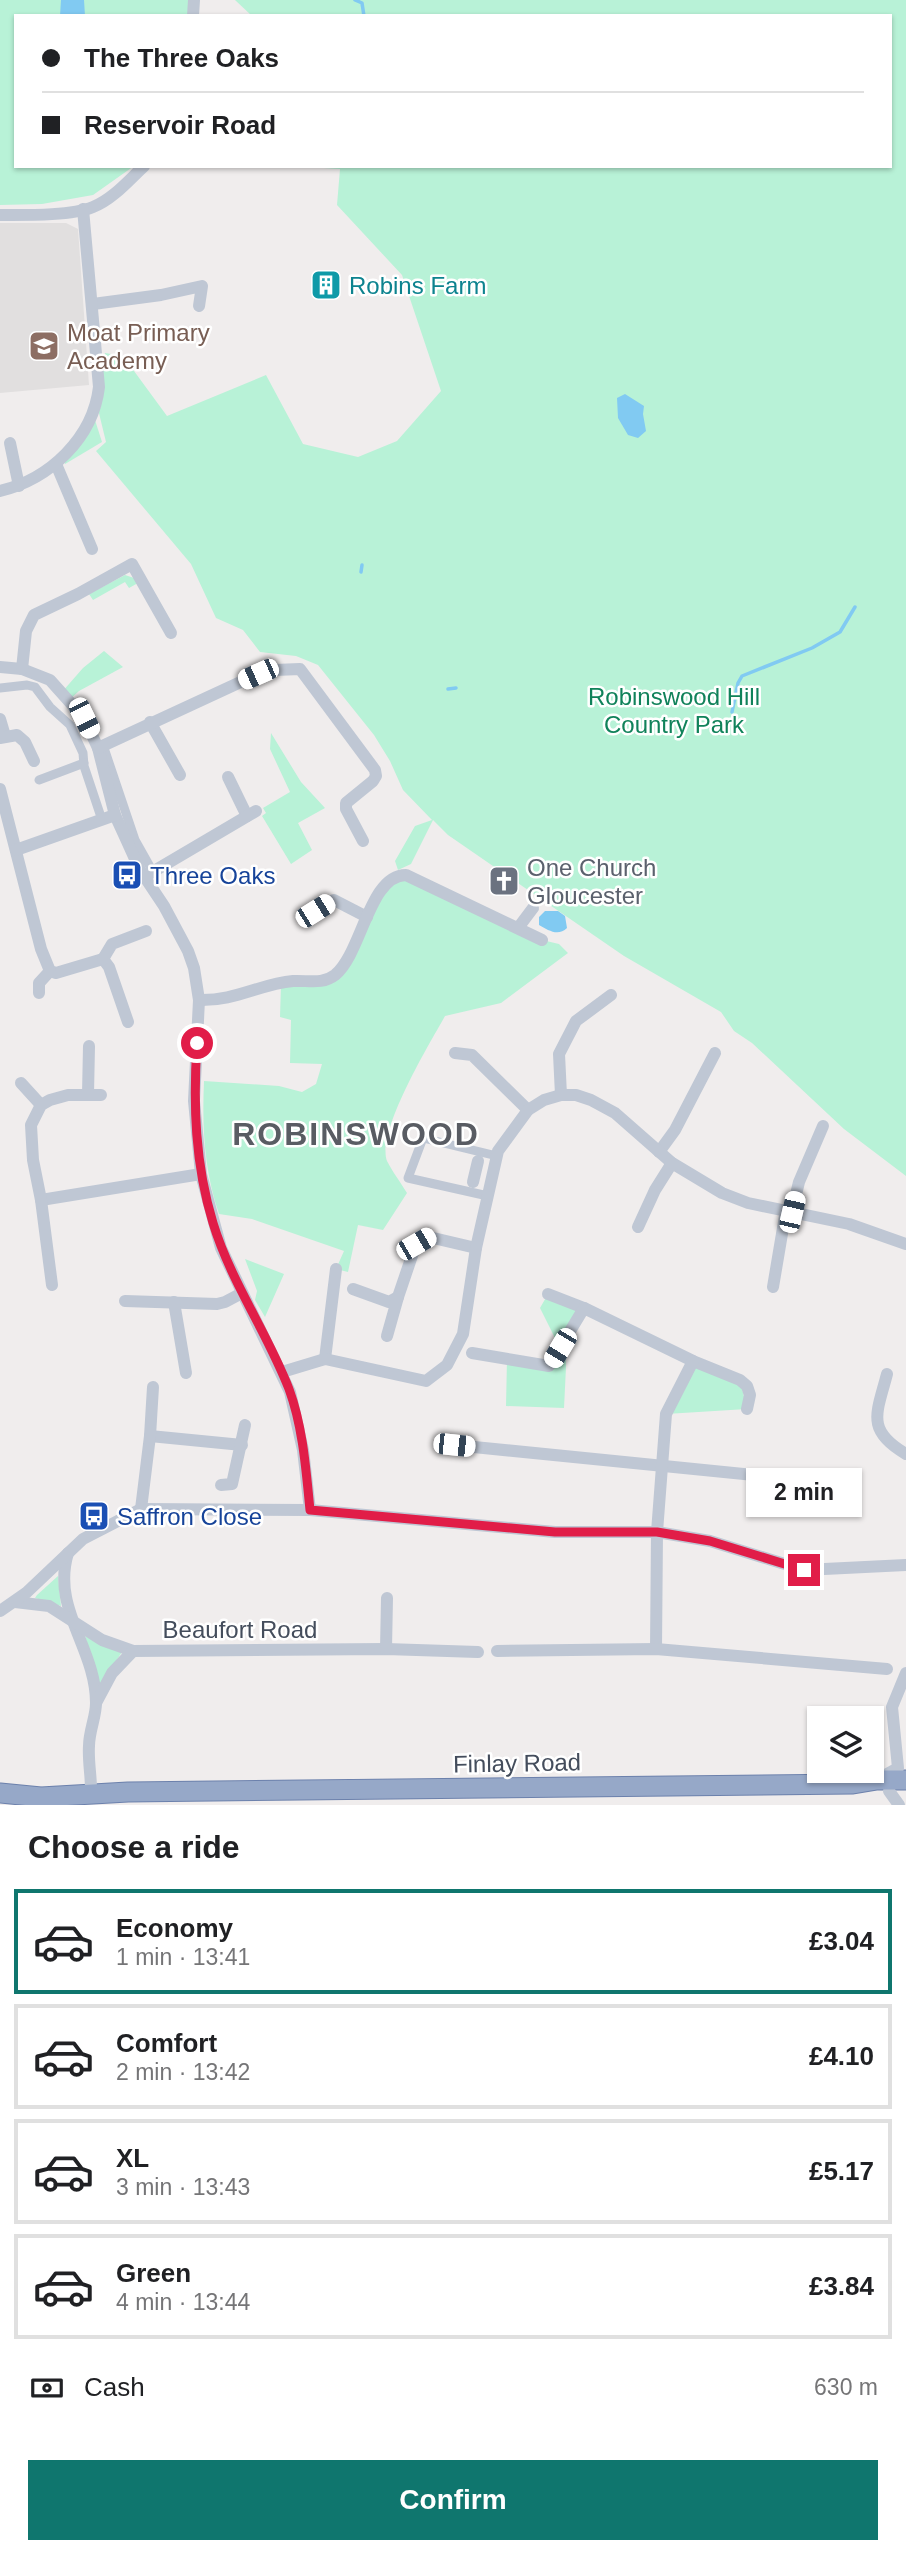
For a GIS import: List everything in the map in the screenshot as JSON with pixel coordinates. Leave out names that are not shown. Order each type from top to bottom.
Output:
[{"type":"highway","name":"Finlay Road","points":[[130,1799],[831,1784],[853,1784],[888,1791],[906,1780]]},
{"type":"highway","points":[[29,1795],[40,1791],[92,1789],[130,1799]]},
{"type":"highway","points":[[0,1793],[41,1797],[130,1799]]},
{"type":"street","points":[[0,215],[35,215],[83,209],[98,204],[115,193],[142,168]]},
{"type":"street","points":[[0,491],[19,486],[56,464],[80,437],[97,405],[99,387],[83,209]]},
{"type":"street","points":[[93,304],[202,286],[198,306]]},
{"type":"street","points":[[10,443],[19,486]]},
{"type":"street","points":[[56,464],[92,549]]},
{"type":"street","points":[[22,669],[26,631],[34,615],[132,564],[171,634]]},
{"type":"street","points":[[0,667],[22,669],[50,680],[84,718],[100,747],[149,875]]},
{"type":"street","points":[[100,747],[258,674],[300,669],[375,770],[373,781],[346,803],[346,809],[363,841]]},
{"type":"street","points":[[0,688],[27,685],[40,691],[50,707],[74,732],[83,753],[102,820]]},
{"type":"street","points":[[0,719],[3,737],[17,736],[26,742],[34,761]]},
{"type":"street","points":[[150,722],[180,775]]},
{"type":"street","points":[[100,747],[115,815],[186,945],[194,968],[199,1000],[194,1101],[201,1174],[221,1248],[290,1392],[303,1450],[310,1510]]},
{"type":"street","points":[[39,780],[84,763]]},
{"type":"street","points":[[149,875],[252,814],[228,777]]},
{"type":"street","points":[[0,789],[41,950],[50,971],[56,973],[103,959],[112,944],[146,931]]},
{"type":"street","points":[[16,850],[115,815]]},
{"type":"street","points":[[199,1000],[237,997],[289,982],[316,982],[335,975],[351,954],[367,917],[391,878],[406,875],[542,940]]},
{"type":"street","points":[[315,911],[334,900],[367,917]]},
{"type":"street","points":[[518,928],[534,908]]},
{"type":"street","points":[[103,959],[109,967],[128,1022]]},
{"type":"street","points":[[39,993],[39,983],[50,971]]},
{"type":"street","points":[[561,1095],[559,1054],[576,1021],[611,995]]},
{"type":"street","points":[[53,1285],[30,1137],[31,1125],[41,1105],[50,1100],[68,1095],[94,1095],[89,1046]]},
{"type":"street","points":[[455,1053],[472,1055],[528,1110]]},
{"type":"street","points":[[659,1152],[674,1130],[715,1053]]},
{"type":"street","points":[[21,1083],[41,1105]]},
{"type":"street","points":[[282,1372],[325,1359],[426,1381],[447,1365],[463,1334],[476,1248],[498,1151],[528,1110],[544,1100],[561,1095],[576,1095],[615,1112],[672,1163],[722,1193],[748,1203],[849,1224],[906,1244]]},
{"type":"street","points":[[773,1287],[789,1211],[815,1131]]},
{"type":"street","points":[[488,1196],[408,1178],[423,1138],[497,1156]]},
{"type":"street","points":[[638,1227],[655,1190],[672,1163]]},
{"type":"street","points":[[476,1171],[493,1174]]},
{"type":"street","points":[[41,1200],[201,1174]]},
{"type":"street","points":[[407,1234],[416,1244]]},
{"type":"street","points":[[387,1336],[416,1244],[429,1237],[476,1248]]},
{"type":"street","points":[[325,1359],[336,1269]]},
{"type":"street","points":[[353,1289],[389,1302],[398,1297]]},
{"type":"street","points":[[125,1301],[217,1304],[242,1293]]},
{"type":"street","points":[[548,1294],[740,1380],[747,1386],[750,1395],[747,1409]]},
{"type":"street","points":[[174,1302],[186,1373]]},
{"type":"street","points":[[472,1353],[549,1366],[584,1308]]},
{"type":"street","points":[[656,1649],[657,1532],[666,1414],[693,1361]]},
{"type":"street","points":[[887,1374],[877,1411],[878,1426],[882,1437],[906,1454]]},
{"type":"street","points":[[141,1509],[153,1387]]},
{"type":"street","points":[[221,1485],[232,1484],[245,1425]]},
{"type":"street","points":[[150,1436],[242,1445]]},
{"type":"street","points":[[454,1445],[764,1476]]},
{"type":"street","points":[[0,1611],[15,1602],[89,1534],[141,1509],[310,1510],[555,1532],[657,1532],[710,1541],[804,1570],[906,1565]]},
{"type":"street","points":[[68,1552],[64,1566],[63,1591],[88,1657],[96,1703],[89,1745],[92,1789]]},
{"type":"street","points":[[386,1649],[387,1598]]},
{"type":"street","name":"Beaufort Road","points":[[15,1602],[49,1606],[103,1640],[133,1651],[386,1649],[478,1652]]},
{"type":"street","points":[[497,1651],[656,1649],[887,1669]]},
{"type":"street","points":[[96,1703],[113,1673],[133,1651]]},
{"type":"street","points":[[888,1791],[898,1768],[892,1707],[906,1673]]},
{"type":"shaded area","name":"Moat Primary Academy","points":[[0,223],[66,223],[78,229],[89,385],[0,393]]},
{"type":"green space","points":[[0,0],[192,0],[191,14],[14,14],[14,168],[131,168],[93,195],[42,204],[0,205]]},
{"type":"green space","name":"Robinswood Hill Country Park","points":[[235,0],[906,0],[906,1176],[844,1129],[752,1043],[734,1031],[721,1012],[624,956],[448,835],[433,820],[411,864],[398,870],[395,861],[415,826],[432,820],[403,790],[374,735],[318,665],[296,656],[260,652],[243,630],[216,618],[191,564],[96,451],[106,442],[97,405],[101,408],[99,387],[105,353],[123,356],[167,416],[266,375],[303,444],[358,457],[397,441],[441,391],[402,275],[337,205],[340,169],[324,168],[892,168],[892,14],[250,14]]},
{"type":"green space","points":[[94,417],[102,442],[65,464],[64,459]]},
{"type":"green space","points":[[125,575],[134,578],[138,583],[129,588],[125,582],[93,600],[89,594]]},
{"type":"green space","points":[[104,651],[123,667],[79,691],[69,700],[62,692],[83,668]]},
{"type":"green space","points":[[271,733],[301,782],[325,808],[298,823],[312,850],[291,864],[262,816],[266,813],[263,808],[290,792],[270,749]]},
{"type":"green space","points":[[398,875],[542,940],[559,944],[568,953],[501,1003],[445,1016],[406,1088],[389,1130],[387,1161],[407,1193],[383,1230],[358,1225],[348,1272],[336,1269],[344,1251],[252,1219],[219,1214],[205,1148],[204,1081],[279,1086],[302,1092],[316,1084],[322,1064],[290,1063],[291,1020],[280,1017],[281,984],[335,975],[381,891]]},
{"type":"green space","points":[[245,1259],[284,1274],[265,1317],[255,1300],[257,1291]]},
{"type":"green space","points":[[548,1294],[584,1308],[565,1340],[564,1408],[506,1406],[507,1359],[549,1366],[560,1348],[540,1308]]},
{"type":"green space","points":[[693,1361],[740,1380],[747,1409],[666,1414]]},
{"type":"green space","points":[[58,1576],[61,1606],[35,1598],[37,1595]]},
{"type":"green space","points":[[85,1636],[122,1652],[100,1685]]},
{"type":"water","points":[[61,0],[84,0],[85,14],[60,14]]},
{"type":"water","points":[[625,394],[644,406],[646,431],[638,438],[628,435],[618,418],[617,398]]},
{"type":"water","points":[[545,911],[558,911],[565,916],[567,928],[557,932],[539,925],[539,917]]},
{"type":"waterway","points":[[355,0],[362,3],[364,14]]},
{"type":"waterway","points":[[361,572],[362,565]]},
{"type":"waterway","points":[[732,712],[742,676],[812,648],[840,632],[855,607]]},
{"type":"waterway","points":[[448,689],[456,688]]},
{"type":"place","name":"Robins Farm","points":[[326,285]]},
{"type":"place","name":"Moat Primary Academy","points":[[44,346]]},
{"type":"place","name":"Three Oaks","points":[[127,875]]},
{"type":"place","name":"One Church Gloucester","points":[[504,881]]},
{"type":"place","name":"Saffron Close","points":[[94,1516]]},
{"type":"district","name":"ROBINSWOOD","points":[[356,1134]]},
{"type":"route","points":[[197,1043],[194,1115],[198,1157],[207,1202],[233,1276],[290,1392],[303,1450],[310,1510],[555,1532],[657,1532],[710,1541],[804,1570]]}]
